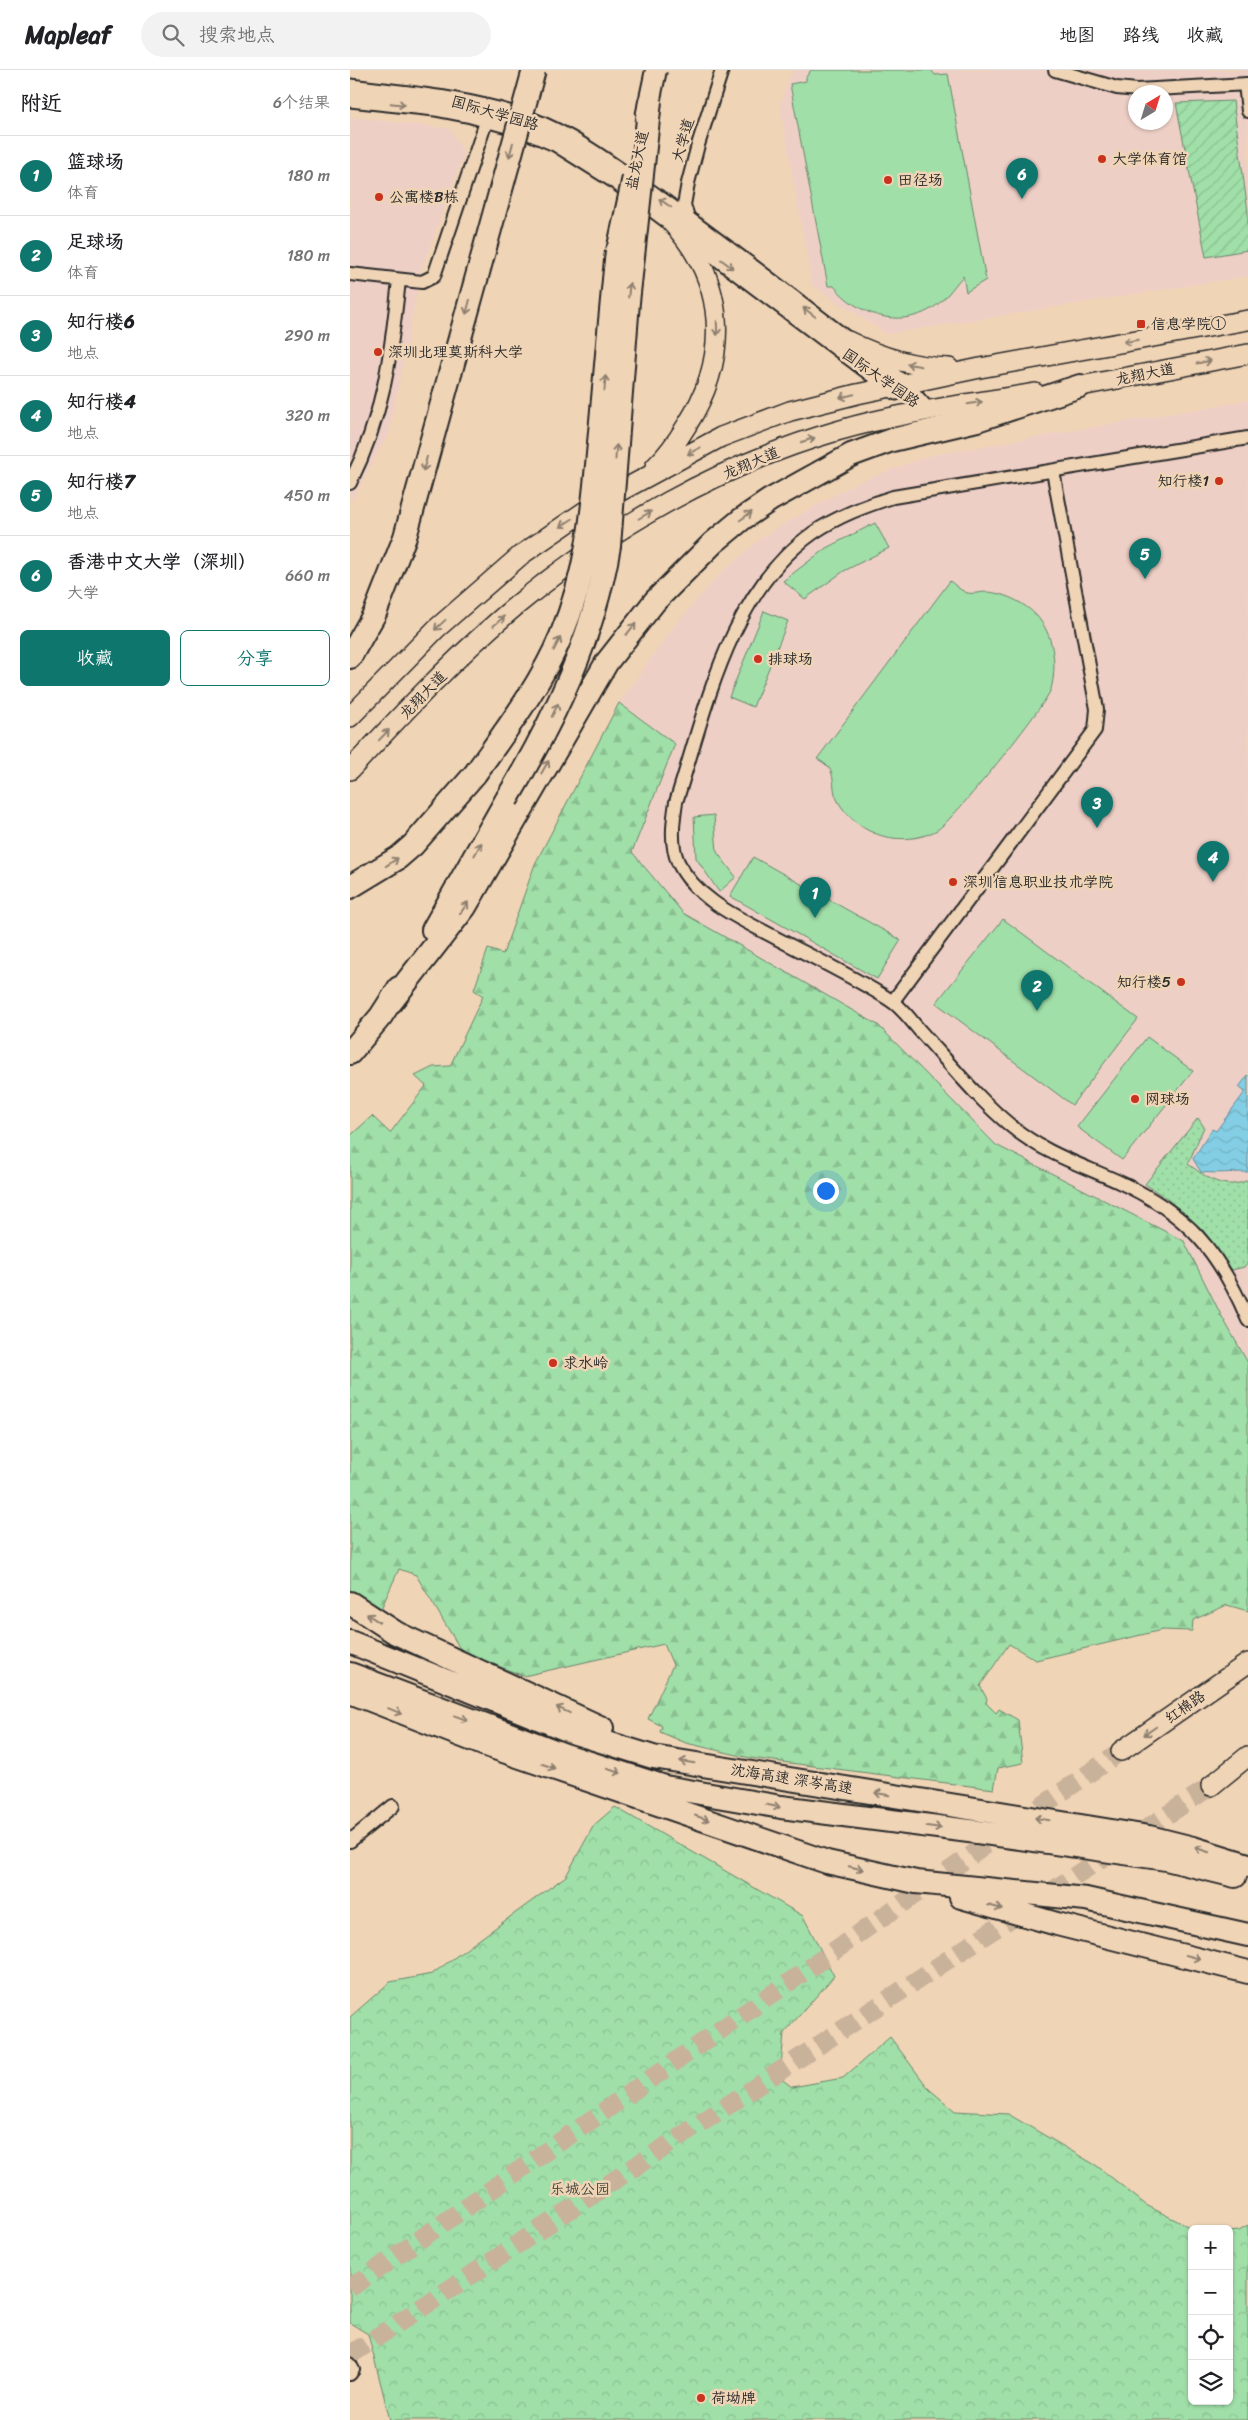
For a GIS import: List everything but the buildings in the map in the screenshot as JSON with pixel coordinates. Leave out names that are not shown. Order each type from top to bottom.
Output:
[{"type":"highway","points":[[350,657],[375,613],[405,537],[534,70]]},
{"type":"highway","name":"盐龙大道","points":[[617,251],[656,70]]},
{"type":"highway","points":[[391,1002],[507,799],[563,695],[587,634],[604,573],[609,546],[629,292],[650,101]]},
{"type":"highway","points":[[350,887],[398,858],[413,845],[475,774],[509,726],[544,668],[560,637],[581,578],[592,527],[617,251]]},
{"type":"highway","points":[[350,1053],[465,907],[586,695],[616,648],[655,601],[713,543],[770,500],[851,455],[892,440],[977,420],[1080,386]]},
{"type":"highway","points":[[350,1603],[396,1633],[609,1732],[653,1756]]},
{"type":"highway","name":"沈海高速 深岑高速","points":[[350,1642],[575,1733],[653,1756],[1149,1837],[1248,1865]]},
{"type":"highway","name":"沈海高速 深岑高速","points":[[350,1674],[564,1756],[665,1787],[781,1807],[1166,1859],[1248,1880]]},
{"type":"highway","points":[[350,1692],[483,1744],[827,1862],[916,1882],[1057,1924],[1248,1972]]},
{"type":"highway","points":[[916,1882],[1086,1899],[1248,1935]]},
{"type":"main road","points":[[639,481],[670,450],[693,416],[710,376],[718,341],[716,309],[706,276],[680,221]]},
{"type":"main road","points":[[350,717],[436,629],[492,578],[558,528],[591,507],[713,441],[755,423],[822,401],[980,368],[1248,320]]},
{"type":"main road","points":[[848,341],[883,357],[918,366],[980,368]]},
{"type":"main road","name":"龙翔大道","points":[[350,770],[450,668],[517,605],[630,524],[708,481],[776,452],[867,423],[927,410],[1080,386],[1248,354]]},
{"type":"main road","name":"红棉路","points":[[1122,1751],[1248,1664]]},
{"type":"main road","points":[[1211,1786],[1248,1756]]},
{"type":"street","name":"大学道","points":[[680,221],[698,145],[722,70]]},
{"type":"street","points":[[1055,70],[1117,88],[1137,90],[1246,84],[1248,111]]},
{"type":"street","name":"国际大学园路","points":[[350,87],[437,97],[489,113],[556,143],[680,221],[848,341],[896,386]]},
{"type":"street","name":"国际大学园路","points":[[350,99],[489,113]]},
{"type":"street","points":[[350,274],[422,282],[434,276],[489,113]]},
{"type":"street","name":"国际大学园路","points":[[680,221],[927,410]]},
{"type":"street","points":[[350,483],[370,438],[382,400],[390,356],[399,280]]},
{"type":"street","points":[[1248,438],[893,497],[835,519],[794,548],[758,588],[732,638],[676,802],[673,822],[677,860],[686,876],[701,892],[744,920],[892,1001],[994,1111],[1012,1127],[1048,1151],[1146,1194],[1176,1214],[1195,1232],[1217,1260],[1248,1320]]},
{"type":"street","points":[[892,1001],[1095,730],[1097,709],[1053,471]]},
{"type":"street","points":[[350,1841],[393,1806]]},
{"type":"street","points":[[350,2364],[354,2370],[350,2374]]},
{"type":"shaded area","points":[[795,70],[1248,70],[1248,276],[887,334],[812,285],[780,105],[791,73]]},
{"type":"shaded area","name":"深圳北理莫斯科大学","points":[[350,117],[450,129],[464,154],[421,271],[389,433],[350,504]]},
{"type":"shaded area","name":"深圳信息职业技术学院","points":[[1248,400],[1248,1363],[1220,1313],[1184,1241],[996,1145],[878,1025],[683,913],[632,852],[675,744],[619,703],[675,625],[719,575],[765,535],[856,483],[928,456]]},
{"type":"green space","name":"田径场","points":[[811,70],[931,70],[935,75],[948,74],[986,280],[966,292],[963,276],[936,306],[918,315],[905,318],[892,318],[866,311],[843,296],[834,286],[828,286],[790,84],[806,81],[806,77]]},
{"type":"green space","points":[[1233,101],[1248,212],[1248,250],[1206,257],[1176,103]]},
{"type":"green space","points":[[875,523],[889,548],[844,571],[805,599],[783,581],[826,548]]},
{"type":"green space","points":[[950,581],[967,593],[987,592],[1002,595],[1030,609],[1045,627],[1051,644],[1054,671],[1051,689],[1017,739],[960,807],[937,830],[930,834],[905,839],[881,836],[862,827],[845,812],[837,800],[831,771],[817,759]]},
{"type":"green space","name":"排球场","points":[[764,611],[788,621],[753,707],[729,697]]},
{"type":"green space","points":[[619,703],[675,744],[632,852],[683,913],[878,1025],[996,1145],[1184,1241],[1220,1313],[1248,1363],[1248,1611],[1227,1605],[1193,1620],[1192,1631],[1162,1630],[1036,1660],[1009,1644],[980,1686],[987,1699],[986,1703],[996,1713],[999,1709],[1018,1720],[1023,1763],[998,1768],[994,1789],[750,1758],[686,1743],[660,1732],[662,1726],[648,1719],[673,1665],[664,1644],[524,1676],[462,1652],[416,1575],[399,1569],[380,1611],[350,1592],[350,1136],[372,1116],[390,1133],[426,1086],[415,1076],[433,1067],[450,1066],[483,996],[474,990],[488,949],[503,954],[535,864]]},
{"type":"green space","points":[[714,815],[717,852],[736,877],[719,892],[696,858],[694,817]]},
{"type":"green space","points":[[753,857],[901,940],[877,979],[730,896]]},
{"type":"green space","points":[[1003,919],[1138,1019],[1072,1105],[936,1003]]},
{"type":"green space","name":"网球场","points":[[1147,1037],[1193,1071],[1122,1160],[1077,1127]]},
{"type":"green space","points":[[1198,1118],[1204,1127],[1188,1164],[1209,1178],[1223,1183],[1231,1184],[1248,1180],[1248,1262],[1244,1267],[1232,1270],[1202,1229],[1166,1198],[1145,1184]]},
{"type":"green space","name":"乐城公园","points":[[615,1807],[803,1916],[834,1976],[784,2033],[780,2078],[792,2087],[843,2078],[890,2037],[929,2089],[955,2111],[1008,2114],[1097,2166],[1146,2205],[1188,2226],[1188,2405],[1233,2405],[1233,2231],[1239,2230],[1248,2225],[1248,2420],[390,2420],[368,2334],[350,2323],[350,2017],[390,1982],[432,1974],[566,1876],[594,1825]]},
{"type":"water","points":[[1248,1075],[1248,1172],[1201,1172],[1193,1159],[1212,1129],[1216,1131],[1245,1092],[1239,1087]]},
{"type":"tunnel","points":[[350,2288],[1121,1751]]},
{"type":"tunnel","points":[[350,2355],[1211,1786]]},
{"type":"place","name":"大学体育馆","points":[[1102,159]]},
{"type":"place","name":"田径场","points":[[888,180]]},
{"type":"place","name":"公寓楼B栋","points":[[379,197]]},
{"type":"place","name":"香港中文大学（深圳）","points":[[1022,199]]},
{"type":"place","name":"信息学院①","points":[[1141,324]]},
{"type":"place","name":"深圳北理莫斯科大学","points":[[378,352]]},
{"type":"place","name":"知行楼1","points":[[1219,481]]},
{"type":"place","name":"知行楼7","points":[[1145,579]]},
{"type":"place","name":"排球场","points":[[758,659]]},
{"type":"place","name":"知行楼6","points":[[1097,828]]},
{"type":"place","name":"深圳信息职业技术学院","points":[[953,882]]},
{"type":"place","name":"知行楼4","points":[[1213,882]]},
{"type":"place","name":"篮球场","points":[[815,918]]},
{"type":"place","name":"知行楼5","points":[[1181,982]]},
{"type":"place","name":"足球场","points":[[1037,1011]]},
{"type":"place","name":"网球场","points":[[1135,1099]]},
{"type":"place","name":"求水岭","points":[[553,1363]]},
{"type":"place","name":"荷坳牌","points":[[701,2398]]}]
